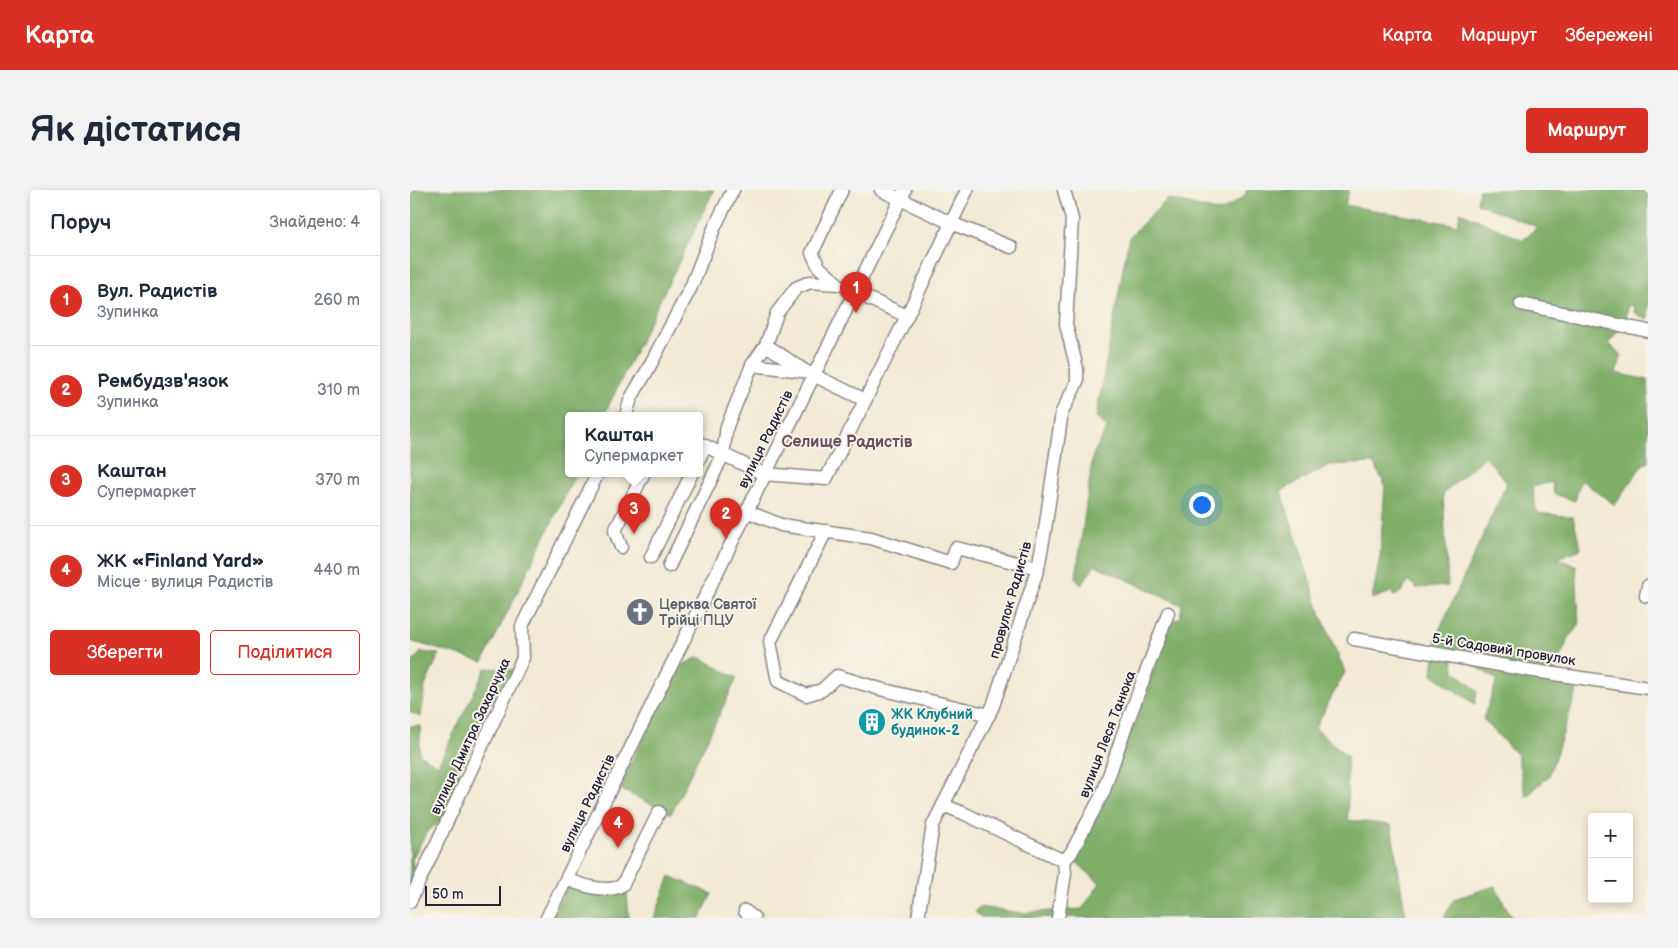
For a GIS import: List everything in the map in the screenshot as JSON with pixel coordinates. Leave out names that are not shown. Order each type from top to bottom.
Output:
[{"type":"street","points":[[627,412],[631,398],[648,371],[691,287],[715,226],[733,190]]},
{"type":"street","points":[[842,190],[812,253],[819,267],[838,284],[907,316]]},
{"type":"street","points":[[881,190],[902,195],[951,223],[1011,247]]},
{"type":"street","points":[[703,445],[764,474],[826,479],[967,190]]},
{"type":"street","name":"провулок Радистів","points":[[918,918],[933,825],[994,706],[1038,568],[1059,447],[1062,412],[1077,382],[1077,369],[1066,324],[1072,219],[1064,190]]},
{"type":"street","name":"вулиця Радистів","points":[[547,918],[764,474],[809,373],[854,292],[902,195]]},
{"type":"street","points":[[669,566],[723,455],[727,426],[752,365],[766,345],[777,313],[796,288],[810,282],[838,284]]},
{"type":"street","points":[[1521,304],[1648,331]]},
{"type":"street","points":[[766,345],[809,373],[865,400]]},
{"type":"street","points":[[752,365],[809,373]]},
{"type":"street","name":"вулиця Дмитра Захарчука","points":[[410,901],[523,658],[522,626],[596,477]]},
{"type":"street","points":[[621,547],[615,532],[642,477]]},
{"type":"street","points":[[651,557],[690,477]]},
{"type":"street","points":[[746,511],[781,525],[870,538],[951,563],[956,548],[1038,568]]},
{"type":"street","points":[[826,531],[770,642],[778,681],[806,696],[822,690],[837,676],[880,689],[989,715]]},
{"type":"street","name":"вулиця Леся Танюка","points":[[1064,861],[1071,853],[1103,793],[1168,612]]},
{"type":"street","name":"5-й Садовий провулок","points":[[1354,639],[1528,670],[1648,688]]},
{"type":"street","points":[[943,805],[1064,861],[1066,873],[1058,918]]},
{"type":"street","points":[[567,878],[578,884],[609,890],[619,888],[623,884],[659,812]]},
{"type":"green space","points":[[410,190],[714,190],[605,412],[565,412],[565,477],[574,477],[483,662],[410,641]]},
{"type":"green space","points":[[1247,190],[1349,190],[1345,205],[1458,225],[1460,212],[1523,240],[1537,227],[1477,203],[1479,190],[1648,190],[1648,320],[1634,312],[1633,305],[1628,305],[1626,321],[1608,344],[1622,355],[1616,373],[1648,380],[1648,463],[1643,464],[1615,505],[1581,480],[1575,501],[1554,494],[1552,482],[1532,487],[1537,513],[1573,517],[1581,549],[1557,558],[1576,566],[1579,625],[1570,636],[1554,670],[1579,684],[1549,776],[1526,797],[1517,755],[1483,719],[1497,680],[1452,651],[1454,670],[1477,691],[1475,704],[1432,674],[1436,637],[1507,483],[1485,456],[1443,494],[1448,586],[1416,588],[1408,582],[1398,594],[1393,596],[1394,591],[1372,599],[1380,557],[1385,485],[1373,463],[1329,465],[1281,491],[1321,615],[1345,672],[1315,728],[1347,756],[1348,820],[1391,825],[1406,918],[980,917],[975,912],[979,907],[1021,913],[1082,909],[1100,883],[1076,862],[1140,711],[1170,621],[1180,618],[1182,605],[1095,565],[1081,585],[1076,577],[1093,455],[1107,428],[1096,417],[1129,237],[1168,199],[1220,212],[1244,197]]},
{"type":"green space","points":[[421,652],[439,654],[425,686],[421,717],[410,712],[410,665]]},
{"type":"green space","points":[[699,657],[737,678],[671,814],[618,788],[680,666]]},
{"type":"green space","points":[[486,668],[514,670],[505,691],[488,706],[457,767],[463,781],[446,816],[426,833],[412,859],[416,880],[410,883],[410,726],[421,726],[419,754],[438,765]]},
{"type":"green space","points":[[670,876],[712,894],[700,918],[654,918]]},
{"type":"green space","points":[[568,885],[627,892],[629,918],[551,918]]},
{"type":"green space","points":[[1495,886],[1512,918],[1444,918],[1454,899]]},
{"type":"place","name":"Вул. Радистів","points":[[856,313]]},
{"type":"place","name":"Каштан","points":[[634,534]]},
{"type":"place","name":"Рембудзв'язок","points":[[726,539]]},
{"type":"place","name":"Церква Святої Трійці ПЦУ","points":[[640,612]]},
{"type":"place","name":"ЖК Клубний будинок-2","points":[[872,722]]},
{"type":"place","name":"ЖК «Finland Yard»","points":[[618,848]]},
{"type":"district","name":"Селище Радистів","points":[[847,441]]}]
